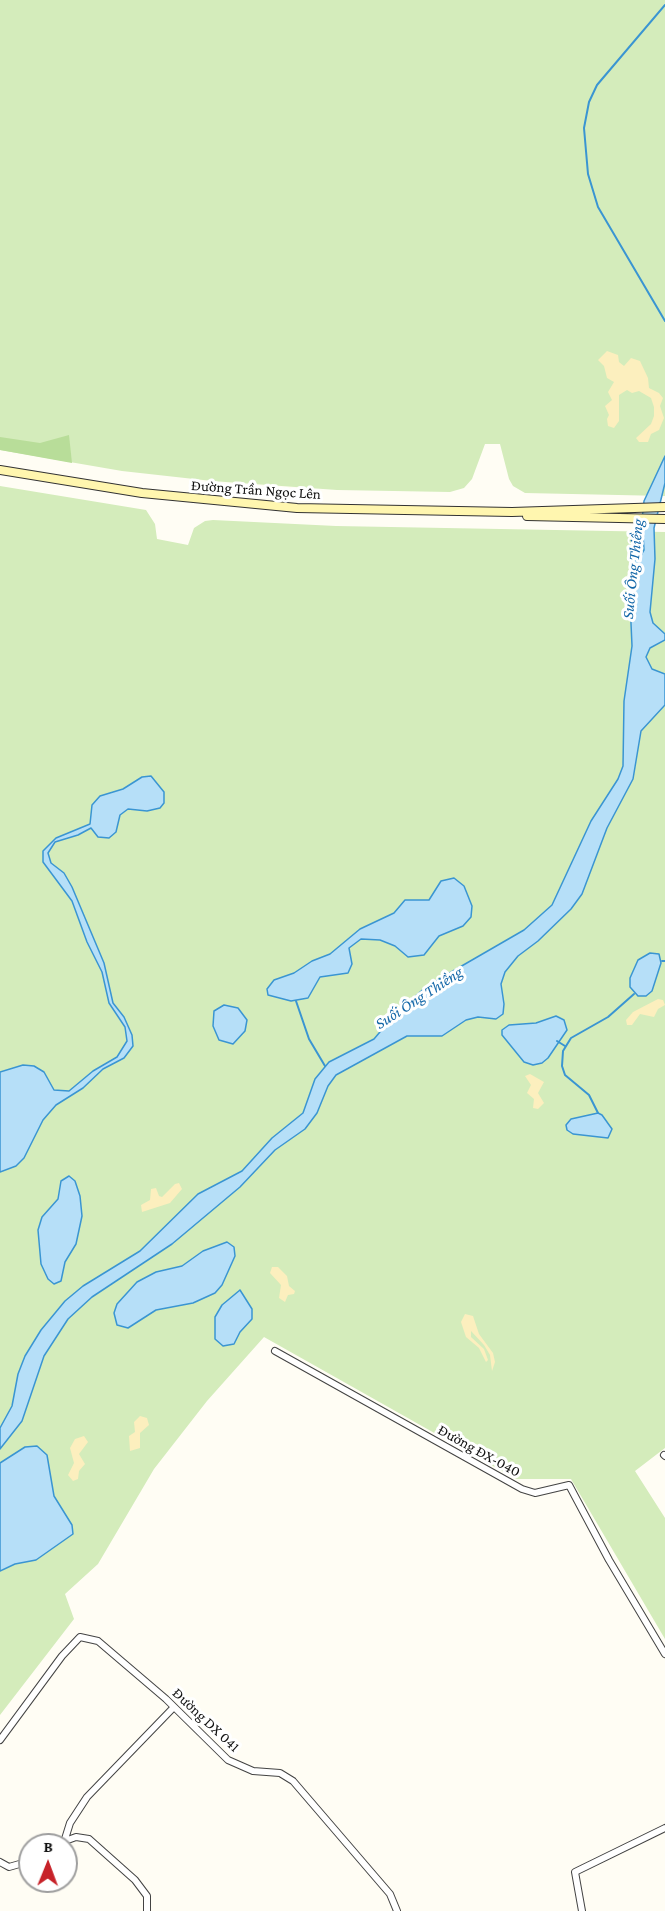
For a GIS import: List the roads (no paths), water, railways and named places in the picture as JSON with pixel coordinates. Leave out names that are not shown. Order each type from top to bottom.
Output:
[{"type":"street","name":"Đường Trần Ngọc Lên","points":[[0,470],[142,493],[230,503],[331,509],[512,512],[662,507]]},
{"type":"street","name":"Đường Trần Ngọc Lên","points":[[512,512],[537,517],[662,519]]},
{"type":"street","name":"Đường ĐX-040","points":[[275,1351],[522,1489],[540,1492],[569,1485],[609,1560],[665,1654]]},
{"type":"street","name":"Đường DX 041","points":[[0,1740],[62,1656],[80,1637],[99,1641],[174,1707],[228,1760],[253,1771],[280,1773],[293,1780],[390,1893],[397,1911]]},
{"type":"street","points":[[67,1833],[70,1823],[87,1797],[174,1707]]},
{"type":"street","points":[[582,1911],[574,1872],[665,1828]]},
{"type":"street","points":[[78,1836],[89,1839],[135,1880],[147,1896],[147,1911]]},
{"type":"street","points":[[0,1863],[9,1867],[18,1864]]},
{"type":"water","points":[[665,456],[665,483],[654,528],[655,559],[650,612],[653,623],[665,634],[665,640],[650,648],[646,657],[652,669],[665,674],[665,705],[641,731],[633,779],[607,828],[582,894],[571,909],[538,941],[518,956],[505,972],[501,984],[503,1014],[496,1019],[478,1017],[466,1020],[442,1036],[407,1036],[336,1075],[328,1086],[317,1113],[305,1129],[275,1150],[240,1187],[172,1244],[92,1297],[68,1319],[44,1356],[22,1421],[0,1449],[0,1428],[12,1406],[18,1374],[25,1356],[41,1330],[65,1301],[83,1286],[140,1251],[198,1194],[242,1171],[272,1138],[303,1113],[315,1079],[329,1062],[374,1039],[396,1013],[427,986],[524,930],[552,905],[591,821],[618,779],[623,766],[624,701],[632,646],[630,601],[632,561],[638,560],[644,550],[642,520],[644,501]]},
{"type":"water","points":[[151,776],[164,792],[164,803],[160,808],[147,811],[128,809],[120,815],[116,832],[109,838],[98,837],[91,828],[78,835],[55,842],[48,853],[51,863],[64,873],[72,887],[104,963],[113,1003],[124,1017],[132,1035],[133,1046],[124,1058],[103,1069],[83,1088],[56,1105],[43,1120],[24,1158],[16,1166],[0,1172],[0,1072],[23,1065],[34,1066],[44,1072],[54,1090],[69,1091],[93,1071],[117,1057],[127,1041],[125,1027],[109,1003],[102,972],[87,942],[72,901],[43,862],[43,851],[56,838],[90,824],[92,805],[100,796],[123,789],[142,777]]},
{"type":"water","points":[[454,878],[464,886],[472,906],[471,917],[463,926],[439,936],[424,955],[408,957],[395,946],[380,940],[361,939],[349,948],[352,964],[348,973],[320,977],[308,998],[291,1001],[268,995],[267,989],[274,980],[294,973],[312,961],[330,954],[360,929],[394,913],[405,900],[429,900],[441,881]]},
{"type":"water","points":[[650,953],[659,954],[661,963],[652,991],[646,996],[638,996],[630,987],[630,978],[638,960]]},
{"type":"water","points":[[224,1005],[238,1008],[247,1020],[245,1031],[233,1044],[219,1040],[213,1026],[214,1011]]},
{"type":"water","points":[[556,1016],[564,1020],[567,1030],[542,1063],[533,1065],[524,1062],[502,1035],[502,1030],[509,1025],[536,1023]]},
{"type":"water","points":[[598,1113],[612,1129],[608,1138],[573,1134],[567,1130],[566,1125],[571,1119]]},
{"type":"water","points":[[69,1176],[75,1181],[80,1196],[82,1216],[76,1244],[65,1262],[61,1281],[54,1284],[48,1279],[41,1264],[38,1230],[42,1217],[58,1199],[61,1181]]},
{"type":"water","points":[[227,1242],[234,1247],[235,1256],[222,1285],[215,1293],[193,1303],[156,1310],[128,1328],[117,1325],[114,1313],[117,1304],[137,1282],[156,1272],[182,1266],[203,1251]]},
{"type":"water","points":[[240,1290],[252,1309],[252,1319],[240,1332],[234,1344],[223,1346],[215,1339],[215,1317],[222,1305]]},
{"type":"water","points":[[37,1446],[47,1455],[54,1496],[72,1525],[73,1534],[36,1560],[15,1564],[0,1571],[0,1463],[25,1447]]},
{"type":"waterway","name":"Suối Ông Thiềng","points":[[665,5],[597,85],[589,102],[584,128],[588,174],[598,207],[665,321]]},
{"type":"waterway","points":[[598,1113],[589,1095],[565,1075],[562,1066],[563,1051],[571,1038],[608,1017],[634,994]]},
{"type":"waterway","points":[[296,1001],[309,1039],[325,1066]]},
{"type":"waterway","points":[[557,1041],[565,1046]]}]
